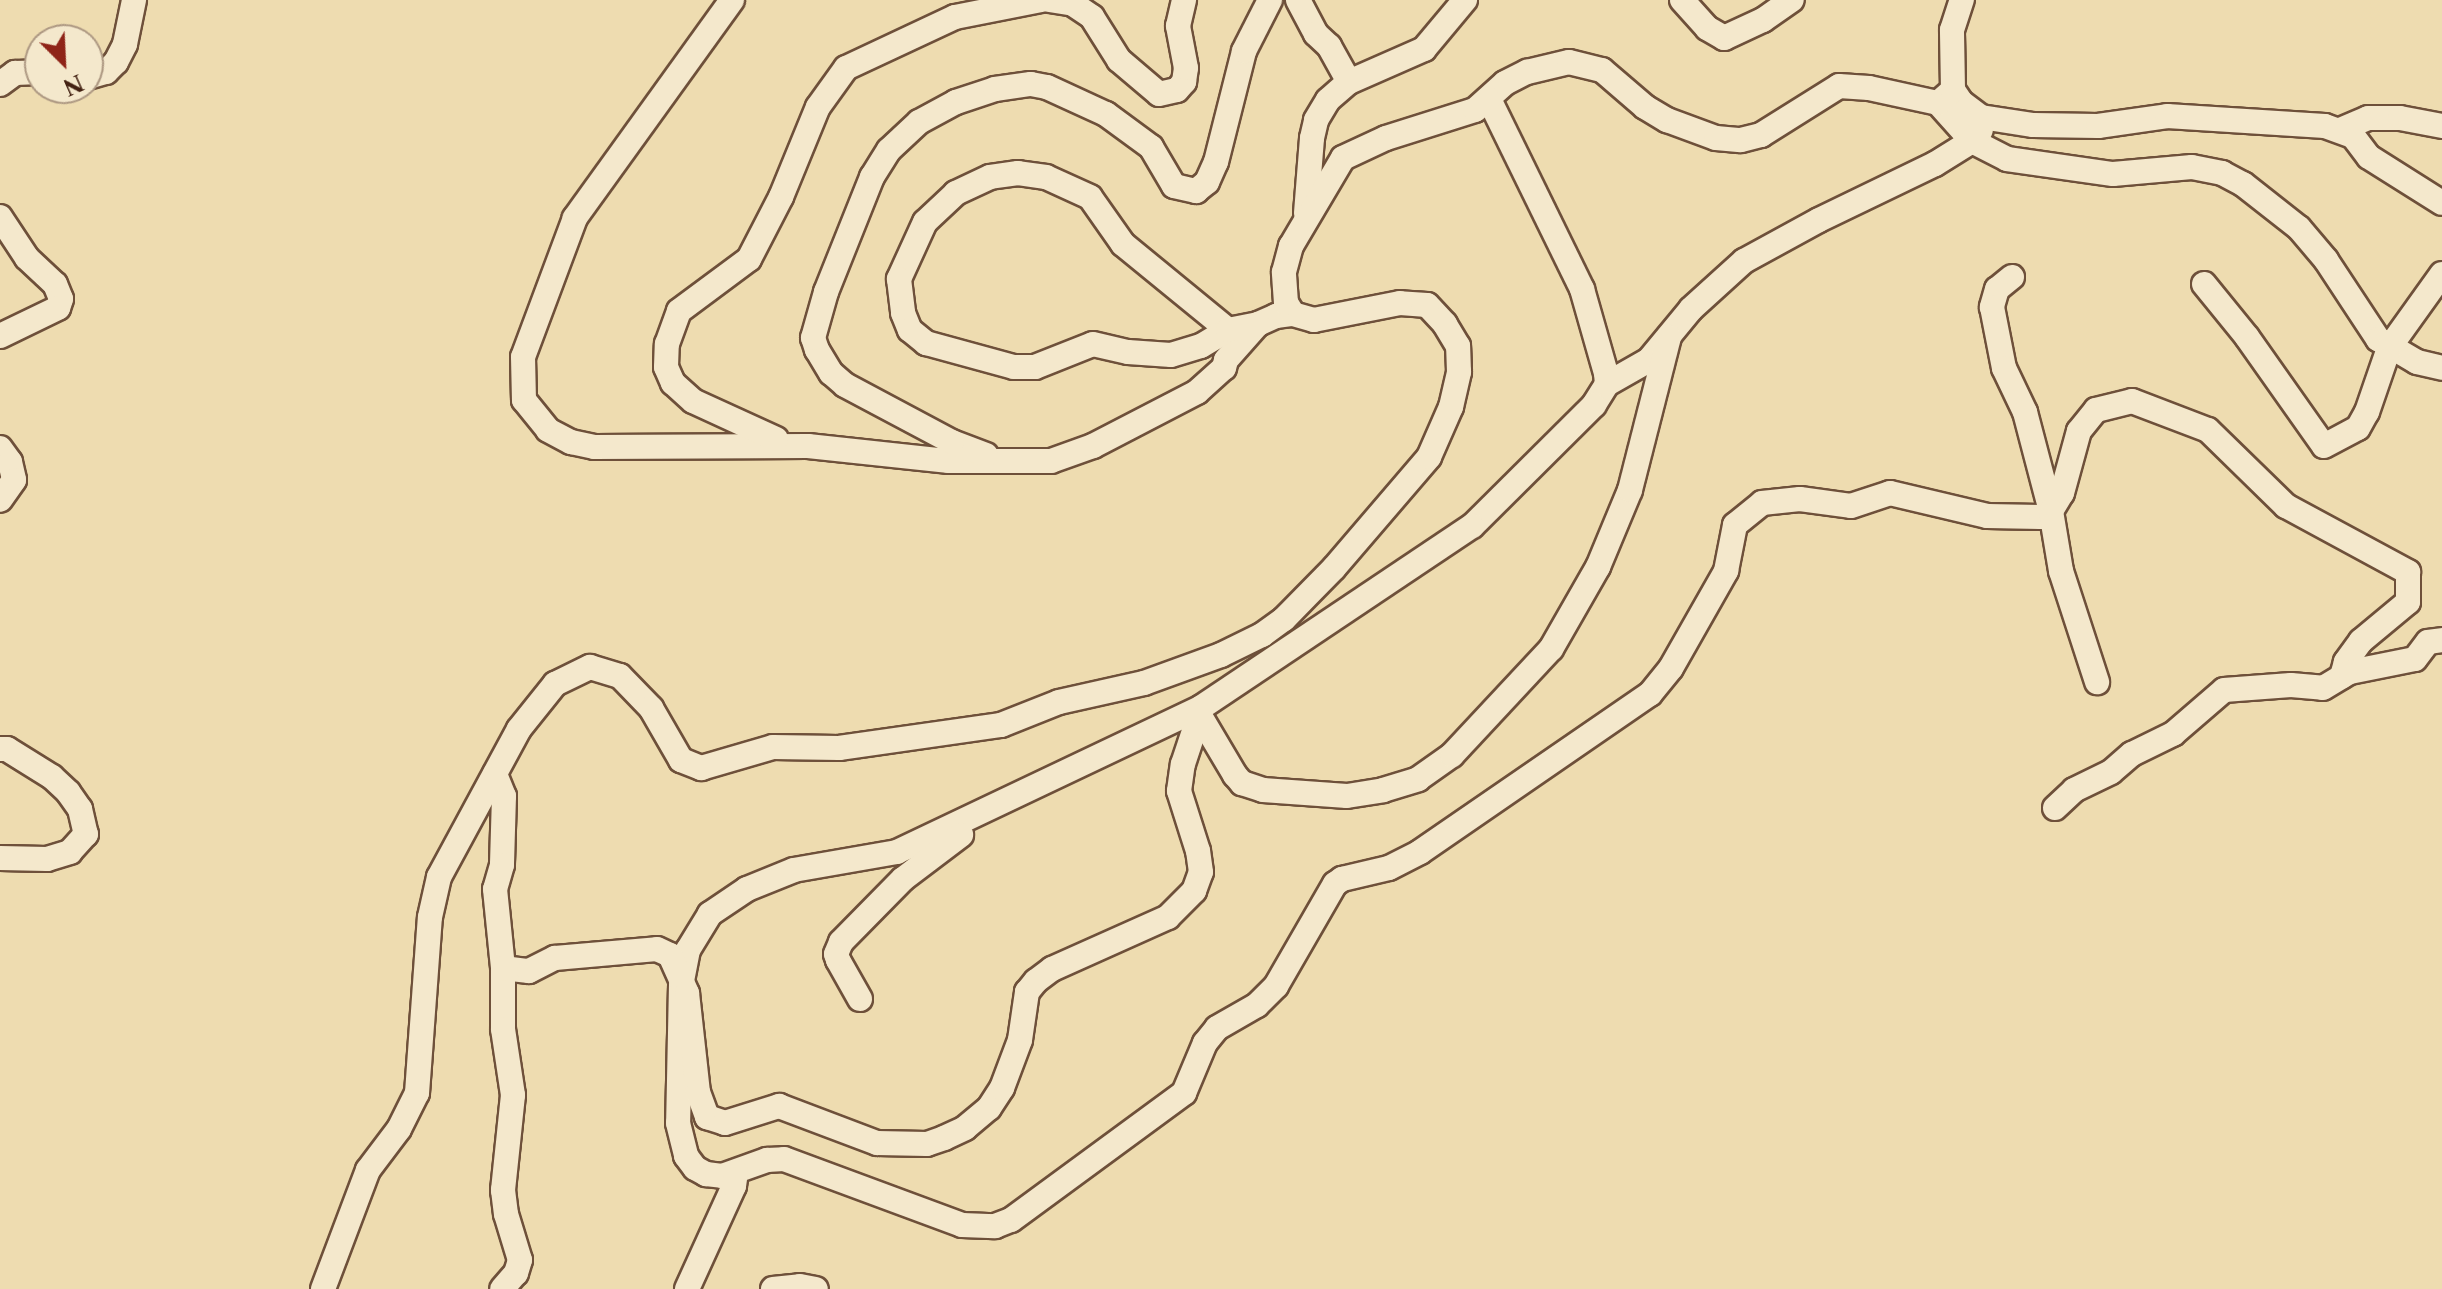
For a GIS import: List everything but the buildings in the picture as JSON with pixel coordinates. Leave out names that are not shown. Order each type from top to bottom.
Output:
[{"type":"street","points":[[104,73],[116,62],[125,44],[134,0]]},
{"type":"street","points":[[732,0],[575,218],[523,357],[524,400],[548,430],[571,442],[594,447],[808,446]]},
{"type":"street","points":[[1041,0],[1004,2],[955,17],[846,68],[818,107],[781,197],[749,259],[696,295],[679,311],[672,325],[666,367],[673,383],[693,401],[774,439],[808,446],[949,461],[996,458],[1051,461],[1093,446],[1197,392],[1216,376],[1258,324]]},
{"type":"street","points":[[1049,0],[1073,4],[1092,17],[1119,60],[1159,94],[1177,90],[1184,82],[1186,68],[1178,26],[1184,0]]},
{"type":"street","points":[[1298,0],[1316,34],[1329,46],[1349,82]]},
{"type":"street","points":[[1305,220],[1308,160],[1316,120],[1328,100],[1349,82],[1414,56],[1465,0]]},
{"type":"street","points":[[1682,0],[1707,28],[1724,38],[1763,20],[1792,0]]},
{"type":"street","points":[[1962,0],[1952,30],[1946,96],[1972,141],[2007,159],[2078,171],[2133,175],[2192,167],[2222,173],[2243,184],[2299,228],[2334,271],[2367,326],[2389,348],[2417,362],[2442,368]]},
{"type":"street","points":[[996,458],[952,442],[845,385],[831,373],[817,350],[813,338],[826,292],[872,177],[889,150],[919,122],[956,102],[995,89],[1031,84],[1047,87],[1106,114],[1151,147],[1174,186],[1196,191],[1207,182],[1216,162],[1259,4]]},
{"type":"street","points":[[1293,314],[1286,303],[1284,272],[1291,246],[1343,158],[1386,138],[1475,110],[1505,83],[1527,72],[1569,62],[1602,70],[1645,107],[1667,120],[1695,132],[1741,140],[1786,123],[1839,86],[1946,96],[1991,120],[2056,127],[2184,116],[2311,123],[2353,136],[2369,157],[2442,203]]},
{"type":"street","points":[[0,84],[15,73],[24,73]]},
{"type":"street","points":[[1489,99],[1582,289],[1607,384]]},
{"type":"street","points":[[2340,130],[2368,118],[2400,118],[2442,126]]},
{"type":"street","points":[[1991,120],[1972,141],[1891,187],[1806,226],[1744,261],[1691,309],[1669,337],[1635,371],[1607,384],[1594,405],[1472,526],[1201,712],[897,852],[794,870],[747,889],[719,907],[703,922],[688,950],[682,977],[676,1100],[680,1138],[686,1156],[695,1168],[722,1176],[767,1160],[784,1159],[962,1225],[995,1226],[1011,1220],[1184,1093],[1205,1043],[1217,1028],[1257,1005],[1276,986],[1324,901],[1342,879],[1389,868],[1420,852],[1650,694],[1671,668],[1726,571],[1735,525],[1752,508],[1762,503],[1800,499],[1851,506],[1890,493],[1987,516],[2041,517],[2051,511],[2062,493],[2079,431],[2096,410],[2132,401],[2208,430],[2286,506],[2408,572],[2408,602],[2361,641],[2346,662],[2342,676]]},
{"type":"street","points":[[323,1289],[364,1178],[399,1129],[417,1093],[433,896],[439,877],[495,774],[539,701],[555,684],[590,667],[620,676],[651,708],[681,760],[701,768],[773,747],[839,748],[1001,725],[1082,695],[1172,675],[1262,635],[1284,619],[1334,568],[1429,457],[1451,407],[1459,372],[1458,346],[1445,324],[1427,305],[1400,303],[1314,320],[1293,314],[1276,316],[1258,324],[1228,330],[1201,346],[1171,355],[1128,352],[1093,344],[1035,367],[1014,367],[926,343],[910,330],[899,296],[899,279],[925,222],[956,193],[990,177],[1018,173],[1046,177],[1090,197],[1123,244],[1228,330]]},
{"type":"street","points":[[0,217],[27,258],[55,284],[61,299],[58,308],[0,336]]},
{"type":"street","points":[[2204,284],[2247,337],[2324,446],[2358,428],[2367,412],[2389,348],[2442,274]]},
{"type":"street","points":[[2012,277],[1997,289],[1992,307],[2004,368],[2025,412],[2051,511],[2061,571],[2097,682]]},
{"type":"street","points":[[1201,712],[1235,775],[1242,783],[1263,790],[1347,796],[1383,790],[1418,779],[1452,755],[1551,649],[1581,600],[1630,490],[1669,337]]},
{"type":"street","points":[[0,448],[10,462],[14,480],[0,500]]},
{"type":"street","points":[[2055,808],[2074,790],[2111,772],[2132,754],[2173,734],[2224,690],[2291,685],[2323,688],[2342,676],[2415,659],[2428,642],[2442,640]]},
{"type":"street","points":[[503,968],[529,971],[564,956],[657,949],[670,955],[682,977],[695,1043],[698,1092],[707,1117],[717,1123],[745,1119],[779,1106],[877,1143],[927,1144],[965,1128],[989,1108],[1002,1088],[1020,1040],[1027,992],[1036,981],[1052,969],[1168,917],[1182,907],[1194,891],[1201,872],[1198,851],[1179,791],[1183,764],[1201,712]]},
{"type":"street","points":[[0,749],[7,749],[52,777],[68,792],[80,809],[86,834],[70,852],[47,859],[0,858]]},
{"type":"street","points":[[495,774],[504,796],[502,865],[495,889],[503,968],[503,1029],[513,1095],[503,1190],[520,1260],[516,1273],[502,1289]]},
{"type":"street","points":[[860,999],[836,954],[841,942],[920,866],[1027,793]]},
{"type":"street","points":[[687,1289],[734,1186],[736,1172]]},
{"type":"street","points":[[773,1289],[800,1286],[816,1289]]}]
